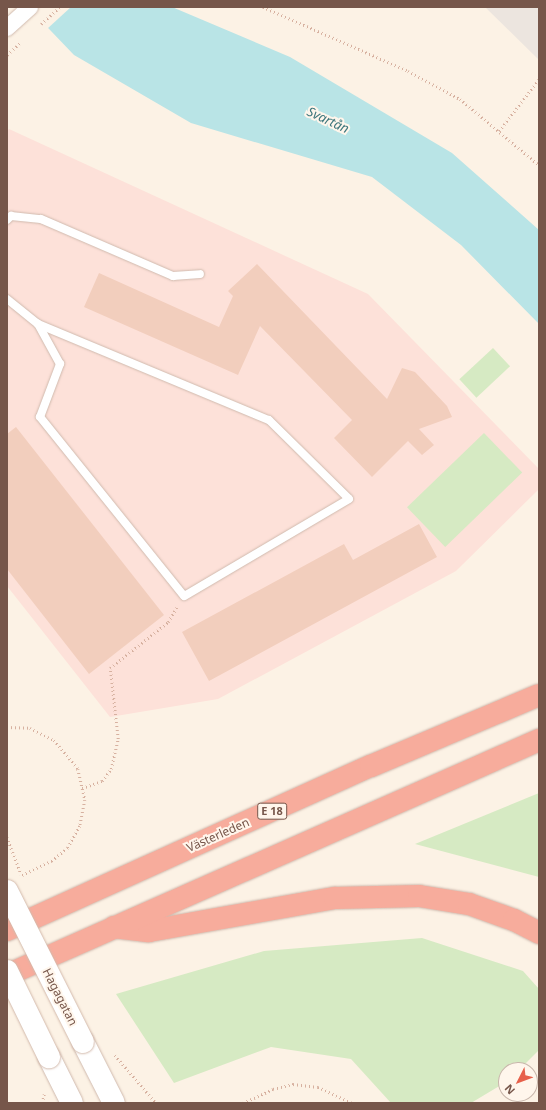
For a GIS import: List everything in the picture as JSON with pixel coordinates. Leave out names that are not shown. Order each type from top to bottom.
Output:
[{"type":"highway","name":"Västerleden","points":[[7,930],[371,766],[539,695]]},
{"type":"highway","points":[[7,975],[539,740]]},
{"type":"highway","points":[[113,927],[149,931],[336,898],[442,898],[494,912],[539,933]]},
{"type":"street","points":[[7,28],[30,7]]},
{"type":"street","name":"Hagagatan","points":[[14,883],[83,1042],[114,1103]]},
{"type":"street","points":[[7,971],[72,1103]]},
{"type":"lane","points":[[7,220],[11,216],[41,219],[173,276],[200,274]]},
{"type":"lane","points":[[7,299],[38,324],[269,420],[349,499],[184,596],[40,417],[60,364],[38,324]]},
{"type":"path","points":[[263,7],[408,71],[460,99],[539,165]]},
{"type":"path","points":[[7,55],[12,50]]},
{"type":"path","points":[[499,131],[539,79]]},
{"type":"path","points":[[82,788],[102,781],[111,769],[118,739],[110,668],[168,622],[184,596]]},
{"type":"path","points":[[7,727],[30,728],[54,740],[78,769],[85,800],[80,826],[68,848],[52,861],[14,883],[7,837]]},
{"type":"path","points":[[114,1053],[156,1103]]},
{"type":"path","points":[[243,1103],[273,1089],[293,1084],[318,1087],[353,1103]]},
{"type":"shaded area","points":[[485,7],[539,7],[539,60]]},
{"type":"shaded area","points":[[9,129],[368,294],[539,469],[539,489],[456,571],[218,699],[110,717],[7,586],[7,131]]},
{"type":"green space","points":[[493,348],[510,366],[476,398],[459,379]]},
{"type":"green space","points":[[484,433],[522,473],[445,547],[407,507]]},
{"type":"green space","points":[[539,793],[539,877],[415,844]]},
{"type":"green space","points":[[422,938],[523,971],[539,989],[539,1050],[527,1062],[498,1062],[498,1087],[471,1103],[391,1103],[351,1059],[271,1047],[174,1083],[116,994],[264,951]]},
{"type":"water","name":"Svartån","points":[[28,7],[172,7],[290,57],[452,153],[539,230],[539,324],[461,245],[372,177],[191,123],[74,55]]},
{"type":"pier","points":[[26,7],[71,7],[47,29]]},
{"type":"building","points":[[257,264],[387,399],[402,368],[415,372],[447,406],[452,417],[419,429],[434,445],[422,455],[408,441],[372,477],[334,438],[352,420],[260,326],[238,375],[84,307],[99,273],[219,327],[233,296],[228,291]]},
{"type":"building","points":[[16,427],[164,615],[89,674],[7,569],[7,434]]},
{"type":"building","points":[[419,524],[437,557],[209,681],[182,632],[344,544],[353,560]]}]
